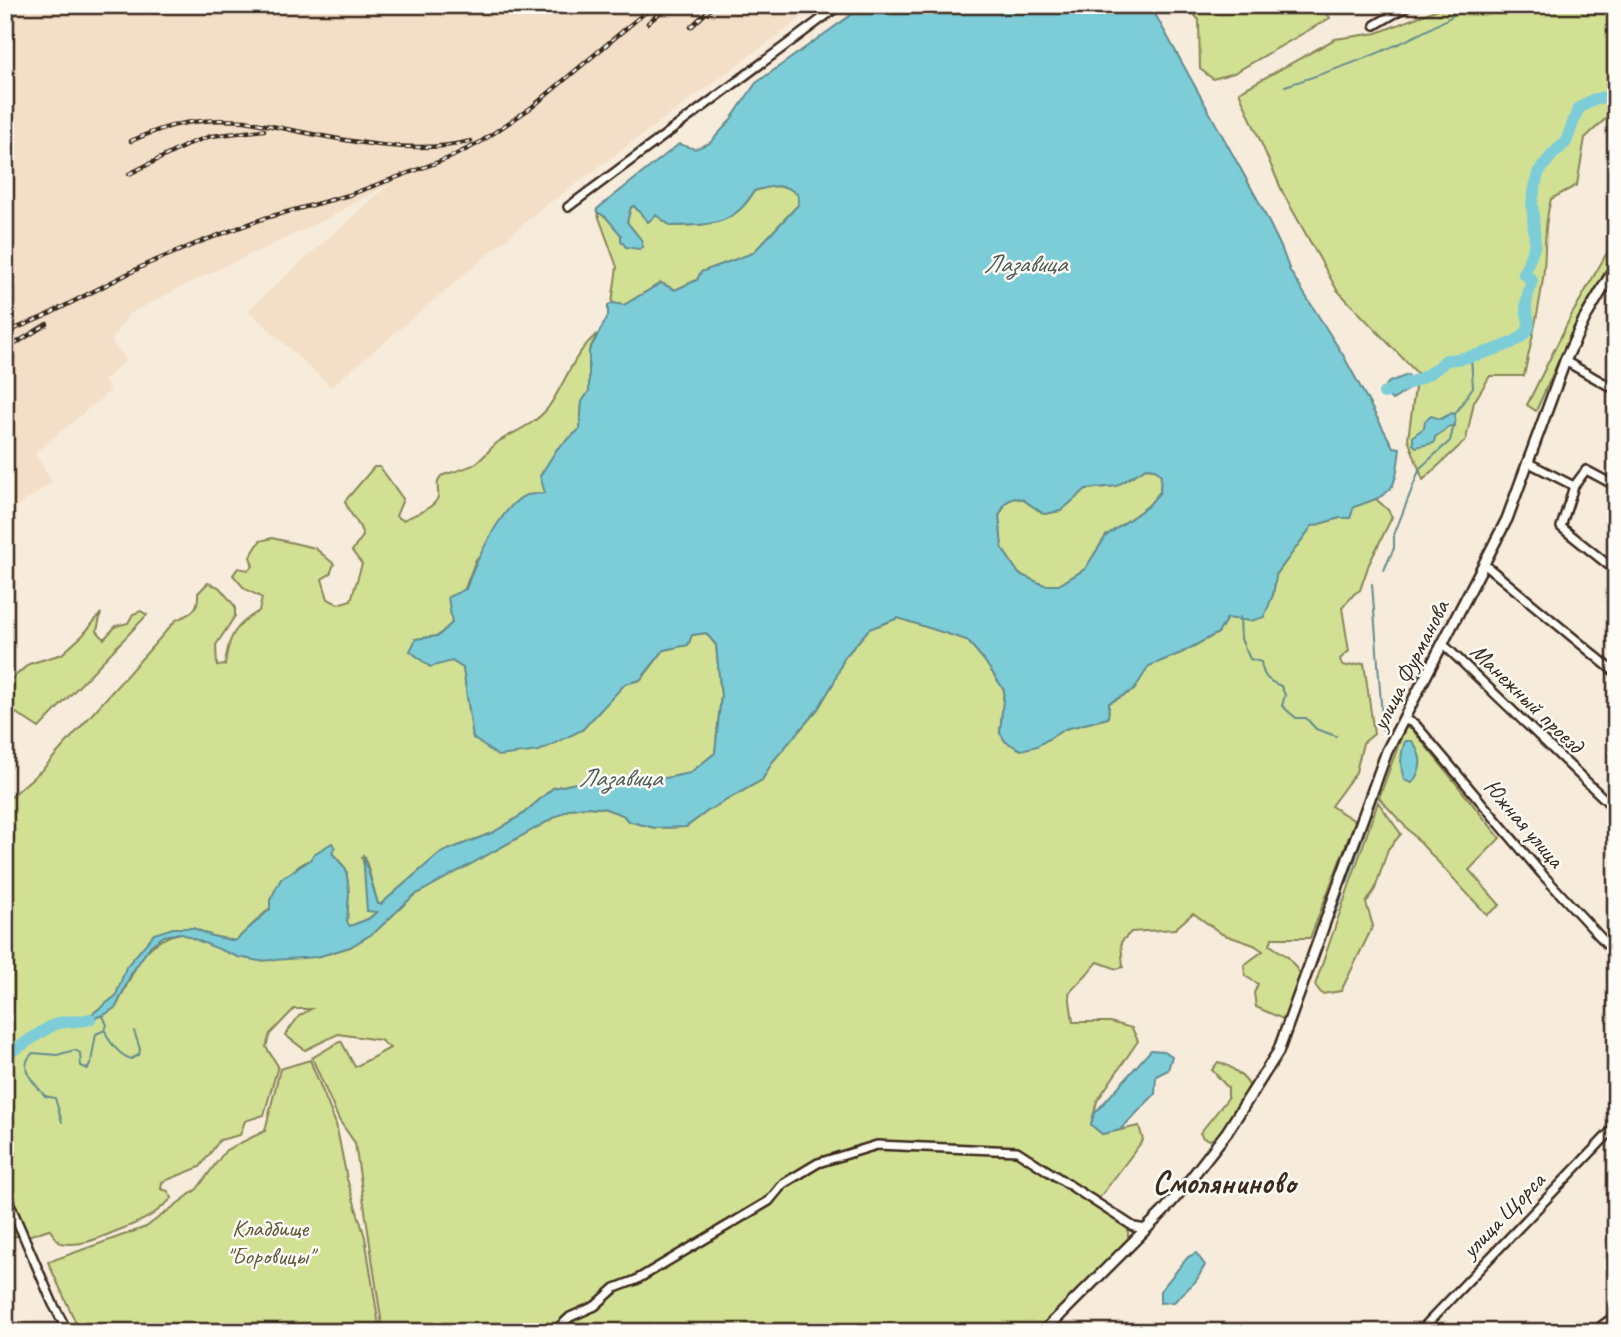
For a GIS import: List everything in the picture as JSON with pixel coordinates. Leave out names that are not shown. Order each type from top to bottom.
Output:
[{"type":"main road","name":"улица Фурманова","points":[[1043,1332],[1185,1186],[1227,1132],[1278,1052],[1387,751],[1507,519],[1565,361],[1604,284],[1616,267]]},
{"type":"street","points":[[568,207],[840,5]]},
{"type":"street","points":[[1375,25],[1409,5]]},
{"type":"street","points":[[1616,180],[1613,185],[1616,187]]},
{"type":"street","points":[[1604,284],[1616,290]]},
{"type":"street","points":[[1565,361],[1616,390]]},
{"type":"street","points":[[1527,462],[1574,486]]},
{"type":"street","points":[[1616,486],[1586,470],[1574,486],[1560,527],[1616,571]]},
{"type":"street","points":[[1484,564],[1616,673]]},
{"type":"street","name":"Манежный проезд","points":[[1442,643],[1616,810]]},
{"type":"street","name":"Южная улица","points":[[1403,719],[1415,724],[1542,874],[1616,954]]},
{"type":"street","name":"улица Щорса","points":[[1419,1332],[1616,1126]]},
{"type":"street","points":[[554,1332],[570,1317],[595,1306],[615,1288],[636,1280],[769,1201],[783,1184],[818,1163],[877,1145],[1017,1151],[1134,1227],[1146,1228]]},
{"type":"street","points":[[5,1193],[53,1304],[68,1332]]},
{"type":"street","points":[[1594,1332],[1616,1315]]},
{"type":"shaded area","points":[[819,5],[544,207],[331,387],[248,310],[389,184],[324,220],[129,314],[111,341],[126,360],[104,380],[110,391],[35,453],[52,482],[5,515],[5,7]]},
{"type":"green space","points":[[1186,5],[1322,5],[1330,18],[1234,73],[1213,79],[1200,69],[1199,20]]},
{"type":"green space","points":[[1448,5],[1616,5],[1616,109],[1585,138],[1577,185],[1551,199],[1546,225],[1541,296],[1524,376],[1490,376],[1474,402],[1466,440],[1423,480],[1408,439],[1417,373],[1337,290],[1283,193],[1239,92],[1335,39],[1377,33]]},
{"type":"green space","points":[[771,186],[790,187],[798,195],[798,205],[753,253],[701,272],[697,280],[675,290],[661,283],[624,305],[612,303],[617,267],[597,212],[606,217],[622,235],[622,241],[642,241],[627,222],[631,207],[635,206],[638,211],[656,215],[671,226],[696,225],[729,217],[747,202],[754,191]]},
{"type":"green space","points":[[1616,237],[1616,253],[1576,322],[1536,411],[1527,405],[1571,316]]},
{"type":"green space","points":[[597,334],[589,351],[589,391],[582,402],[580,429],[557,449],[546,493],[476,559],[452,623],[438,636],[416,639],[463,668],[473,738],[582,730],[625,683],[641,680],[664,650],[688,645],[692,635],[706,633],[716,645],[721,696],[715,753],[690,773],[656,780],[591,780],[553,788],[523,814],[494,832],[440,853],[381,904],[378,904],[365,857],[362,858],[377,912],[349,927],[346,869],[332,853],[310,860],[290,874],[270,908],[235,941],[193,928],[154,934],[119,986],[116,996],[92,1014],[77,1018],[77,1023],[116,1007],[139,961],[166,937],[180,933],[317,957],[350,947],[375,932],[413,896],[570,809],[603,808],[623,815],[628,821],[655,828],[686,827],[709,810],[762,780],[773,761],[818,709],[844,658],[869,629],[898,618],[967,640],[1004,690],[1000,733],[1006,742],[1036,746],[1065,729],[1108,718],[1109,703],[1134,690],[1148,666],[1181,653],[1218,633],[1227,618],[1251,621],[1273,595],[1276,575],[1312,526],[1350,518],[1353,507],[1376,499],[1392,517],[1369,564],[1360,590],[1342,608],[1349,651],[1340,659],[1342,665],[1348,666],[1364,663],[1374,734],[1363,743],[1356,772],[1331,806],[1355,821],[1310,938],[1272,938],[1270,945],[1288,957],[1301,975],[1285,1020],[1256,1007],[1254,993],[1258,984],[1245,976],[1244,965],[1263,951],[1222,934],[1193,913],[1175,929],[1131,932],[1121,942],[1123,967],[1117,969],[1098,962],[1069,993],[1073,1022],[1110,1022],[1132,1028],[1138,1041],[1097,1101],[1091,1125],[1102,1134],[1139,1126],[1143,1140],[1097,1201],[1128,1226],[1128,1239],[1117,1258],[1036,1332],[383,1332],[355,1143],[339,1120],[312,1058],[341,1041],[355,1067],[390,1048],[380,1040],[338,1034],[305,1050],[285,1035],[299,1016],[311,1009],[294,1009],[270,1034],[266,1047],[278,1066],[264,1115],[245,1121],[240,1135],[220,1140],[200,1167],[162,1182],[161,1189],[168,1191],[172,1198],[153,1214],[83,1243],[60,1243],[49,1229],[31,1235],[5,1237],[5,1024],[8,1020],[5,1015],[5,802],[44,768],[176,620],[193,611],[198,593],[208,583],[219,587],[235,606],[235,616],[216,645],[217,666],[225,665],[234,633],[244,621],[259,611],[262,598],[244,588],[233,575],[238,568],[248,570],[253,566],[250,557],[260,541],[272,538],[315,548],[334,564],[330,574],[322,579],[328,599],[338,604],[351,600],[362,564],[352,551],[363,536],[345,501],[374,467],[380,467],[403,499],[396,516],[403,520],[428,508],[438,497],[441,476],[475,464],[498,442],[542,415],[575,360]]},
{"type":"green space","points":[[1146,468],[1155,469],[1161,475],[1160,492],[1148,506],[1106,536],[1085,569],[1059,585],[1044,585],[1019,574],[1002,548],[999,516],[1006,502],[1014,498],[1022,499],[1044,514],[1060,511],[1086,489],[1116,486]]},
{"type":"green space","points":[[141,611],[147,615],[39,728],[10,709],[6,684],[29,664],[62,654],[83,635],[101,613],[97,631],[104,639],[116,626],[128,623],[133,614]]},
{"type":"green space","points":[[1405,727],[1412,729],[1500,838],[1469,870],[1500,905],[1487,915],[1379,798]]},
{"type":"green space","points":[[1378,802],[1401,834],[1388,849],[1375,889],[1366,903],[1373,926],[1341,991],[1322,994],[1315,985]]},
{"type":"green space","name":"Кладбище \"Боровицы\"","points":[[310,1060],[336,1124],[347,1179],[365,1237],[380,1332],[80,1332],[48,1262],[146,1227],[197,1189],[226,1150],[265,1131],[280,1069]]},
{"type":"green space","points":[[1218,1062],[1237,1072],[1251,1089],[1222,1133],[1210,1140],[1203,1138],[1200,1133],[1228,1098],[1228,1088],[1212,1070]]},
{"type":"water","name":"Лазавица","points":[[865,5],[1150,5],[1259,202],[1290,271],[1343,355],[1393,447],[1400,448],[1394,482],[1385,494],[1354,507],[1350,518],[1312,526],[1276,575],[1273,595],[1264,617],[1251,621],[1227,618],[1218,633],[1149,666],[1134,690],[1109,703],[1108,718],[1065,729],[1037,746],[1021,750],[1006,742],[1000,733],[1004,690],[967,640],[898,618],[869,629],[844,658],[818,709],[773,761],[762,780],[709,810],[686,827],[655,828],[628,821],[623,815],[603,808],[570,809],[413,896],[375,932],[350,947],[317,957],[259,961],[238,957],[180,933],[164,936],[151,945],[131,974],[116,1007],[104,1015],[76,1023],[77,1018],[92,1014],[116,996],[126,967],[154,934],[173,928],[193,928],[235,941],[270,909],[270,900],[281,879],[332,843],[335,847],[332,853],[346,869],[349,891],[347,922],[350,926],[377,912],[367,911],[363,854],[378,904],[381,904],[440,853],[494,832],[523,814],[553,788],[591,780],[656,780],[690,773],[715,753],[721,696],[716,645],[706,633],[692,635],[688,645],[664,650],[640,680],[625,684],[582,730],[539,751],[498,756],[473,738],[463,668],[452,661],[430,667],[410,651],[416,639],[438,636],[452,623],[448,597],[466,589],[482,552],[506,512],[524,496],[545,493],[540,476],[557,449],[580,429],[582,402],[589,391],[589,351],[608,316],[608,305],[624,305],[661,283],[675,290],[697,280],[701,272],[753,253],[798,205],[798,195],[793,191],[772,187],[754,191],[738,212],[718,222],[671,226],[656,215],[648,222],[634,206],[631,207],[627,222],[642,241],[642,247],[639,249],[626,247],[621,241],[621,235],[606,217],[597,212],[597,209],[679,144],[695,149],[710,143],[729,122],[756,83]],"holes":[[[1146,468],[1155,469],[1161,475],[1160,492],[1148,506],[1106,536],[1085,569],[1059,585],[1044,585],[1019,574],[1002,548],[999,516],[1006,502],[1014,498],[1022,499],[1044,514],[1061,511],[1086,489],[1116,486]]]},
{"type":"water","points":[[1408,375],[1415,384],[1396,398],[1392,400],[1382,390],[1389,382]]},
{"type":"water","points":[[1455,414],[1455,427],[1450,426],[1435,437],[1434,443],[1416,447],[1413,444],[1413,436],[1424,428],[1425,421],[1431,416],[1441,419]]},
{"type":"water","points":[[1405,741],[1412,741],[1420,756],[1420,767],[1412,783],[1404,780],[1402,770],[1401,756]]},
{"type":"water","points":[[1151,1050],[1163,1051],[1172,1056],[1168,1070],[1156,1076],[1155,1094],[1120,1130],[1102,1134],[1091,1125],[1094,1114]]},
{"type":"water","points":[[1196,1253],[1205,1265],[1196,1281],[1174,1302],[1160,1303],[1160,1291],[1188,1257]]},
{"type":"waterway","points":[[1285,86],[1380,52],[1426,31],[1470,5]]},
{"type":"waterway","name":"Лазавица","points":[[1384,393],[1425,376],[1446,360],[1478,355],[1515,341],[1528,329],[1526,304],[1532,280],[1524,274],[1535,244],[1532,202],[1538,173],[1566,142],[1578,109],[1592,100],[1616,94]]},
{"type":"waterway","points":[[1455,414],[1473,387],[1471,357]]},
{"type":"waterway","points":[[1384,570],[1394,548],[1394,535],[1420,468],[1450,441],[1454,425]]},
{"type":"waterway","points":[[1372,584],[1383,730]]},
{"type":"waterway","points":[[1240,617],[1241,639],[1250,659],[1261,662],[1266,677],[1281,686],[1285,695],[1282,706],[1296,718],[1306,718],[1316,729],[1336,736]]},
{"type":"waterway","points":[[1347,883],[1395,745]]},
{"type":"waterway","points":[[1334,918],[1343,894]]},
{"type":"waterway","points":[[62,1122],[55,1098],[45,1096],[32,1081],[26,1064],[33,1053],[57,1055],[75,1050],[80,1053],[81,1066],[88,1069],[96,1034],[105,1030],[107,1025],[103,1016]]},
{"type":"waterway","name":"Лазавица","points":[[5,1054],[56,1024],[90,1019]]},
{"type":"waterway","points":[[105,1030],[115,1047],[131,1059],[139,1055],[140,1049],[134,1031]]},
{"type":"railway","points":[[5,333],[43,317],[147,264],[200,242],[265,218],[349,195],[449,158],[479,143],[532,107],[654,5]]},
{"type":"railway","points":[[648,23],[669,5]]},
{"type":"railway","points":[[691,27],[714,5]]},
{"type":"railway","points":[[131,141],[160,129],[214,120],[245,121],[388,146],[444,146],[471,141]]},
{"type":"railway","points":[[129,174],[211,136],[264,130]]},
{"type":"railway","points":[[5,350],[47,324]]},
{"type":"district","name":"Смоляниново","points":[[1224,1182]]}]
